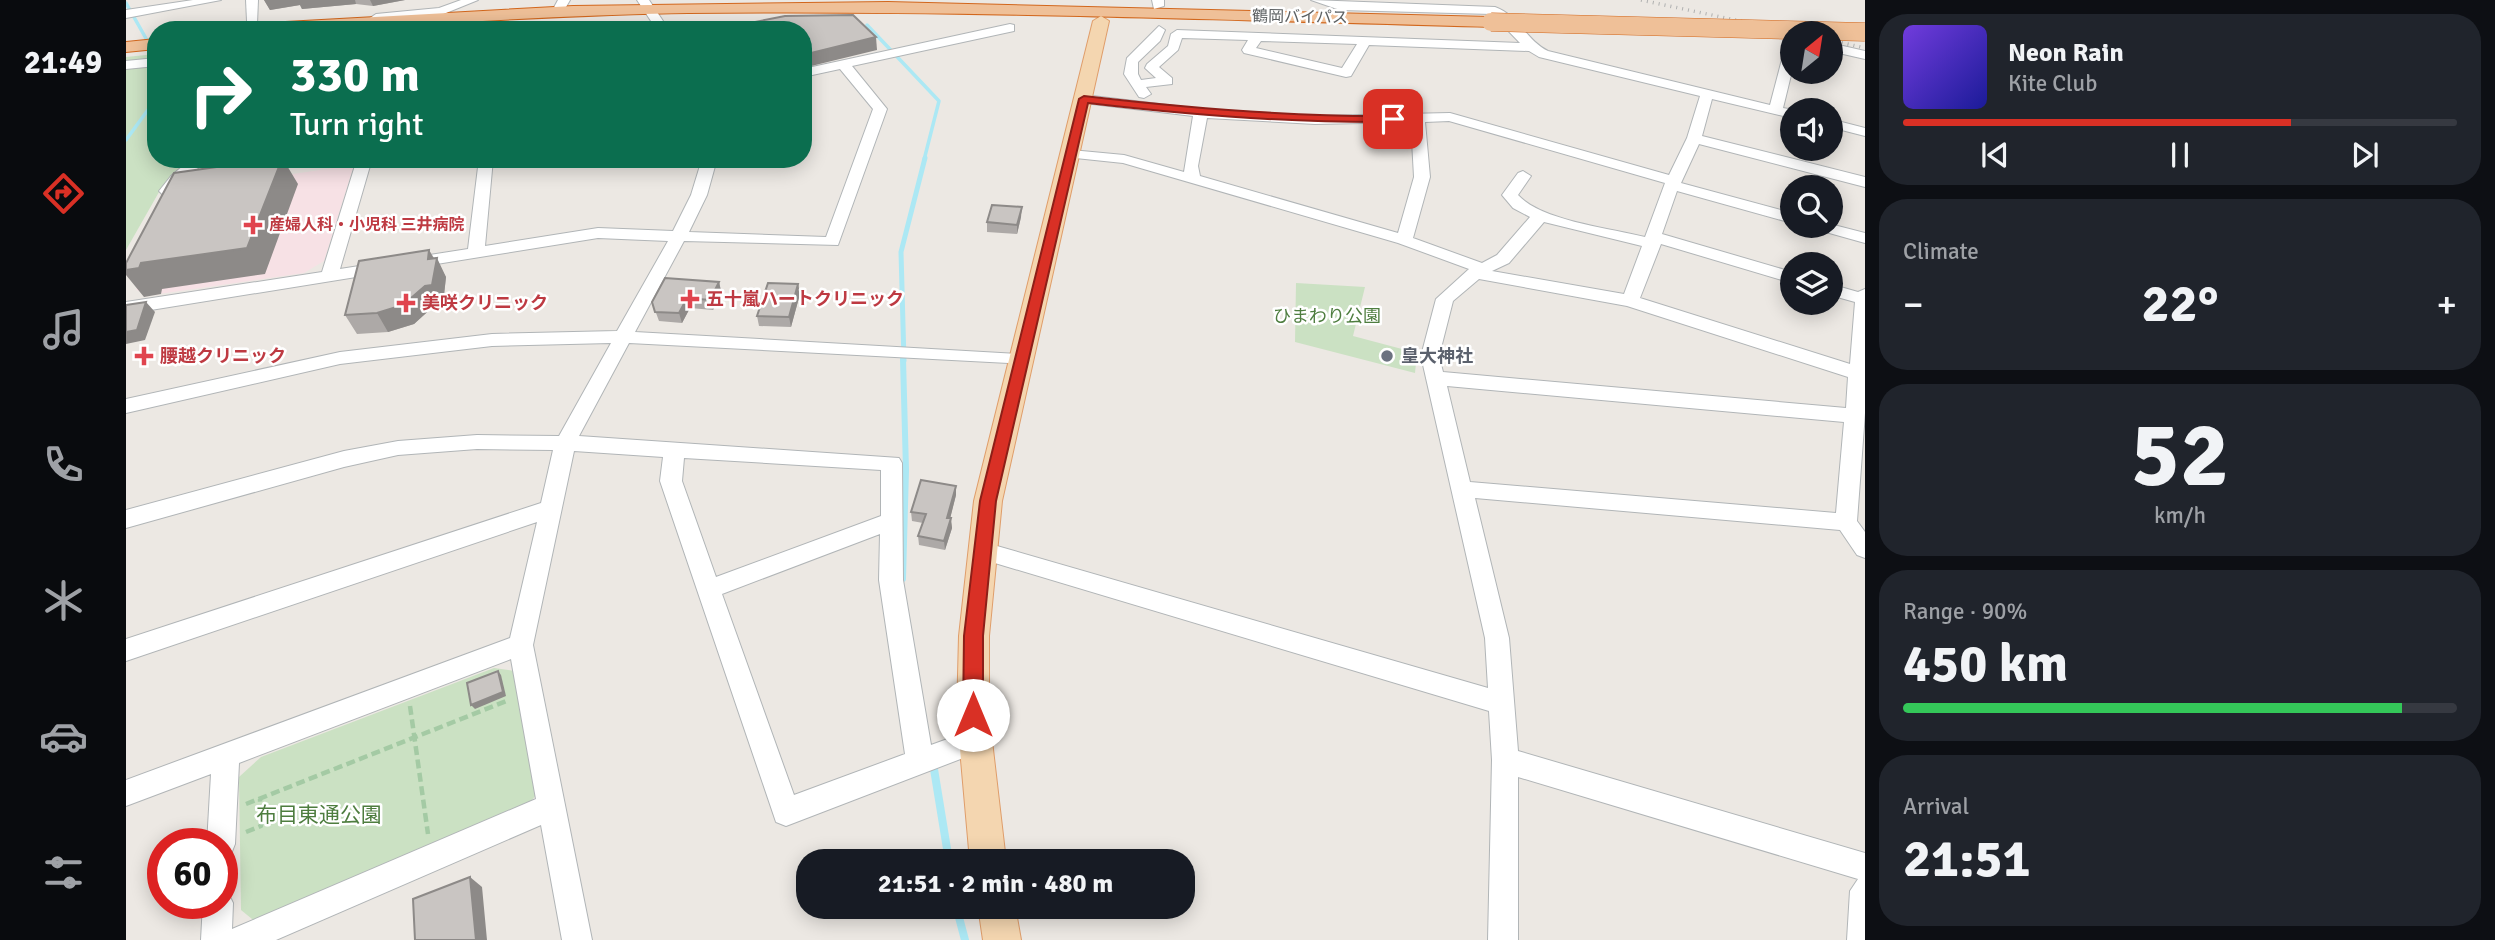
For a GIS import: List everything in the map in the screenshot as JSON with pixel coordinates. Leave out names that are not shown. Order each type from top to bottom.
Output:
[{"type":"highway","name":"鶴岡バイパス","points":[[394,21],[561,6],[653,14]]},
{"type":"highway","name":"鶴岡バイパス","points":[[460,21],[653,14],[809,16],[1101,11],[1780,41]]},
{"type":"highway","name":"鶴岡バイパス","points":[[1496,27],[1865,32]]},
{"type":"highway","points":[[126,38],[147,37]]},
{"type":"highway","points":[[1843,41],[1865,41]]},
{"type":"highway","points":[[126,47],[147,45]]},
{"type":"main road","points":[[987,849],[975,741],[974,636],[988,501],[1084,99],[1101,11]]},
{"type":"main road","points":[[998,919],[1002,940]]},
{"type":"street","points":[[126,15],[215,0]]},
{"type":"street","points":[[252,0],[253,21]]},
{"type":"street","points":[[375,21],[433,12],[472,0]]},
{"type":"street","points":[[1317,0],[1340,6],[1495,11],[1508,19],[1530,47]]},
{"type":"street","points":[[812,71],[1010,28]]},
{"type":"street","points":[[1152,108],[1131,74],[1132,61],[1156,38],[1159,30]]},
{"type":"street","points":[[1137,84],[1167,81],[1152,68],[1153,64],[1174,47],[1177,34],[1530,47],[1553,57],[1780,111]]},
{"type":"street","points":[[1257,37],[1248,50],[1346,73],[1365,41]]},
{"type":"street","points":[[1843,50],[1865,55]]},
{"type":"street","points":[[126,65],[147,63]]},
{"type":"street","points":[[126,308],[598,233],[832,242],[880,109],[843,64]]},
{"type":"street","points":[[1776,110],[1782,84]]},
{"type":"street","points":[[1630,301],[1673,183],[1694,138],[1707,94]]},
{"type":"street","points":[[1084,99],[1201,113],[1315,120],[1418,119],[1439,116],[1460,119],[1780,214]]},
{"type":"street","points":[[1193,179],[1191,166],[1201,113]]},
{"type":"street","points":[[1404,240],[1422,177],[1418,119]]},
{"type":"street","points":[[1843,126],[1865,132]]},
{"type":"street","points":[[1694,138],[1865,182]]},
{"type":"street","points":[[1071,154],[1124,159],[1404,240],[1478,271],[1630,301],[1861,374]]},
{"type":"street","points":[[158,208],[170,185],[190,168]]},
{"type":"street","points":[[329,276],[362,168]]},
{"type":"street","points":[[476,253],[485,168]]},
{"type":"street","points":[[577,940],[521,645],[565,443],[678,236],[699,195],[707,168]]},
{"type":"street","points":[[1523,176],[1512,189],[1511,199],[1539,216],[1654,241],[1780,275]]},
{"type":"street","points":[[1503,940],[1505,760],[1497,638],[1430,356],[1446,299],[1478,271],[1503,259],[1539,216]]},
{"type":"street","points":[[1843,232],[1865,238]]},
{"type":"street","points":[[1843,293],[1865,300],[1861,374],[1854,416],[1857,467],[1846,522],[1865,549]]},
{"type":"street","points":[[126,405],[262,373],[389,351],[492,340],[622,337],[1020,360]]},
{"type":"street","points":[[1436,378],[1854,416]]},
{"type":"street","points":[[126,519],[288,472],[398,448],[477,442],[565,443],[892,464],[891,580],[920,762]]},
{"type":"street","points":[[674,452],[671,481],[786,812],[975,741]]},
{"type":"street","points":[[1462,489],[1846,522]]},
{"type":"street","points":[[126,650],[549,509]]},
{"type":"street","points":[[709,589],[892,521]]},
{"type":"street","points":[[983,551],[1501,703]]},
{"type":"street","points":[[126,793],[521,645]]},
{"type":"street","points":[[226,755],[230,828]]},
{"type":"street","points":[[1505,760],[1865,867]]},
{"type":"street","points":[[241,940],[550,807]]},
{"type":"street","points":[[1862,940],[1865,891]]},
{"type":"street","points":[[216,940],[217,919]]},
{"type":"path","points":[[240,807],[521,696]]},
{"type":"path","points":[[410,700],[428,837]]},
{"type":"path","points":[[238,836],[261,826],[261,799]]},
{"type":"shaded area","name":"産婦人科・小児科 三井病院","points":[[334,168],[353,168],[324,261],[304,273],[152,295],[136,290],[190,189]]},
{"type":"green space","points":[[147,55],[147,168],[185,168],[163,185],[126,250],[126,57]]},
{"type":"green space","name":"ひまわり公園","points":[[1296,283],[1365,287],[1353,336],[1417,353],[1415,373],[1295,342]]},
{"type":"green space","name":"布目東通公園","points":[[494,668],[515,671],[542,786],[526,809],[257,923],[241,910],[239,777],[261,757]]},
{"type":"building","points":[[853,15],[876,37],[812,53],[812,21],[760,21],[785,16]]},
{"type":"building","points":[[209,168],[278,168],[247,248],[141,263],[139,268],[126,270],[126,263],[174,173]]},
{"type":"building","points":[[992,205],[1022,207],[1017,225],[987,222]]},
{"type":"building","points":[[429,250],[428,259],[437,258],[432,285],[425,286],[403,305],[377,313],[345,315],[359,261]]},
{"type":"building","points":[[665,278],[719,282],[710,300],[687,298],[679,313],[655,312],[652,302]]},
{"type":"building","points":[[768,283],[798,284],[789,317],[757,316]]},
{"type":"building","points":[[146,302],[137,330],[126,332],[126,305]]},
{"type":"building","points":[[921,480],[956,486],[944,541],[918,536],[926,514],[911,512]]},
{"type":"building","points":[[498,671],[503,692],[471,705],[467,683]]},
{"type":"building","points":[[470,877],[476,940],[415,940],[413,899]]},
{"type":"waterway","points":[[126,3],[147,40]]},
{"type":"waterway","points":[[867,25],[939,101],[924,160]]},
{"type":"waterway","points":[[126,140],[147,111]]},
{"type":"waterway","points":[[904,361],[901,252],[925,158]]},
{"type":"waterway","points":[[903,359],[906,470],[903,579]]},
{"type":"waterway","points":[[933,763],[947,849]]},
{"type":"waterway","points":[[959,919],[965,940]]},
{"type":"railway","points":[[1641,0],[1780,29]]},
{"type":"railway","points":[[1843,43],[1865,48]]},
{"type":"place","name":"産婦人科・小児科 三井病院","points":[[253,225]]},
{"type":"place","name":"五十嵐ハートクリニック","points":[[690,299]]},
{"type":"place","name":"美咲クリニック","points":[[406,303]]},
{"type":"place","name":"腰越クリニック","points":[[144,356]]},
{"type":"place","name":"皇大神社","points":[[1387,356]]},
{"type":"route","points":[[973,715],[974,636],[988,501],[1084,99],[1201,113],[1315,120],[1393,119]]}]
